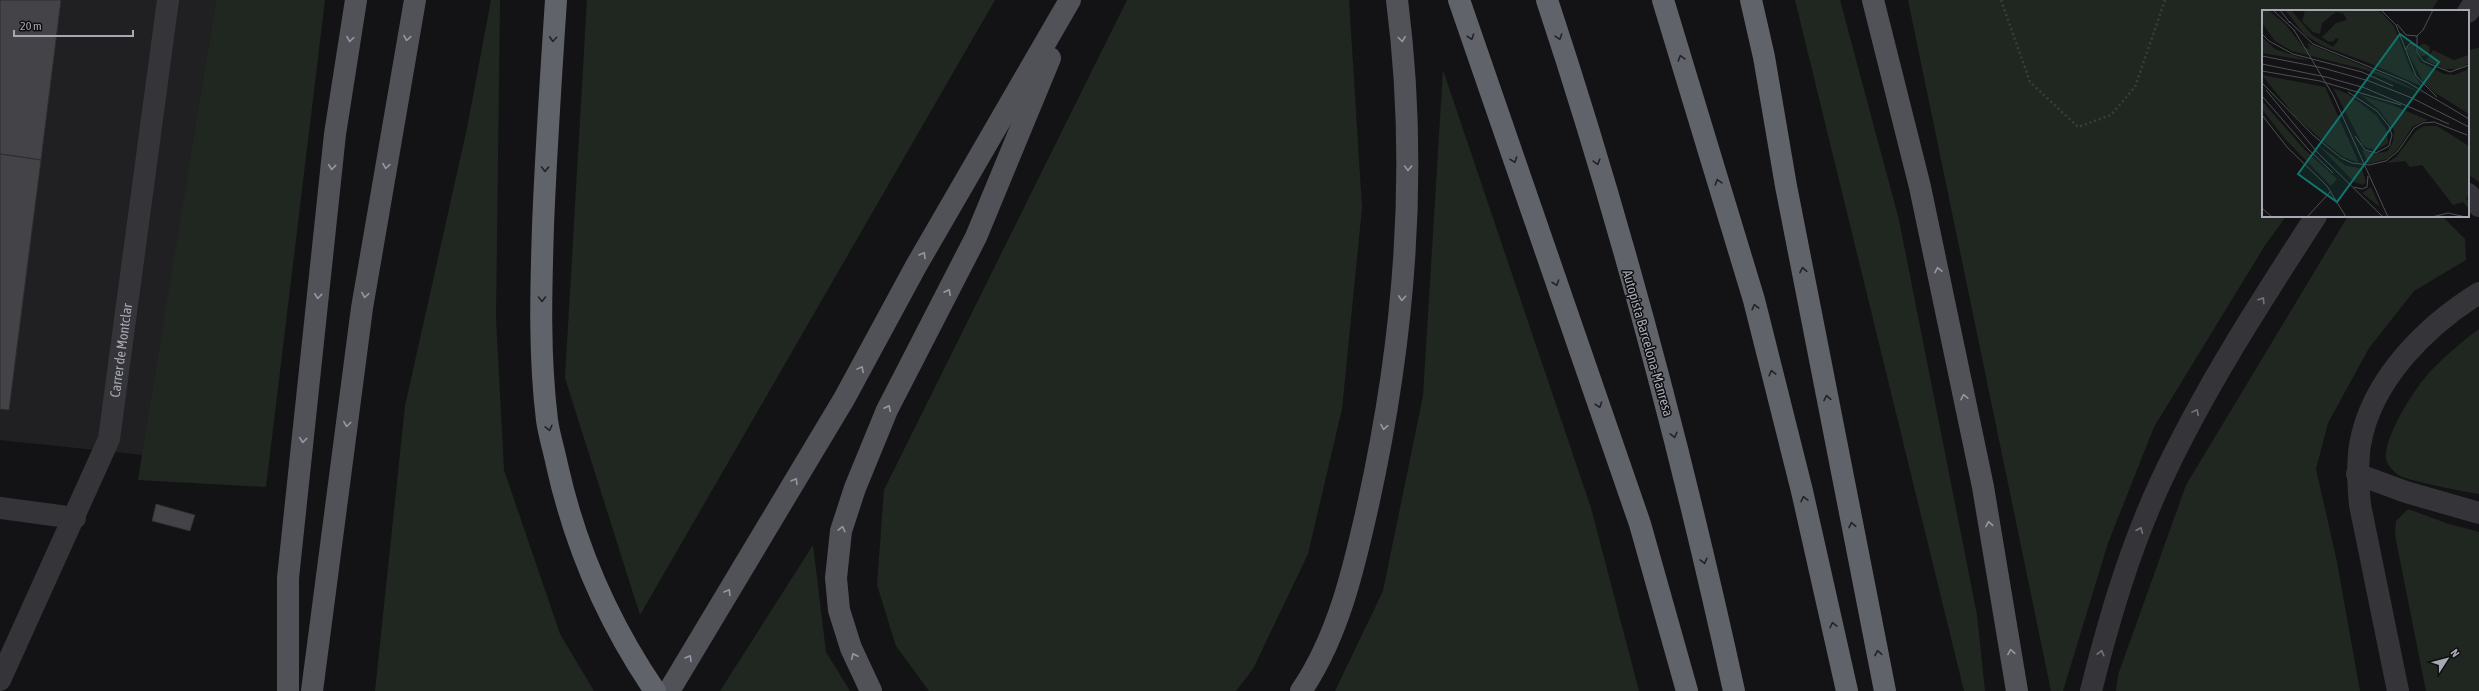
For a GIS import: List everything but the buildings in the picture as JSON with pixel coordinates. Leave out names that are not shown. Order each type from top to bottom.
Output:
[{"type":"highway","points":[[556,0],[546,147],[542,260],[541,358],[547,421],[562,488],[578,540],[602,598],[628,652],[655,691]]},
{"type":"highway","points":[[1458,0],[1640,524],[1687,691]]},
{"type":"highway","name":"Autopista Barcelona-Manresa","points":[[1547,0],[1620,241],[1671,425],[1734,691]]},
{"type":"highway","points":[[1663,0],[1754,300],[1802,491],[1847,691]]},
{"type":"highway","points":[[1751,0],[1764,57],[1791,209],[1885,691]]},
{"type":"main road","points":[[288,691],[288,578],[335,134],[356,0]]},
{"type":"main road","points":[[312,691],[362,308],[415,0]]},
{"type":"main road","points":[[670,691],[844,399],[916,266],[1070,0]]},
{"type":"main road","points":[[871,691],[851,648],[839,610],[836,578],[841,531],[855,488],[887,410],[976,237],[1074,0]]},
{"type":"main road","points":[[1301,691],[1328,638],[1345,596],[1360,542],[1378,460],[1401,319],[1408,148],[1405,60],[1397,0]]},
{"type":"main road","points":[[1872,0],[1920,187],[1982,486],[2017,691]]},
{"type":"street","name":"Carrer de Montclar","points":[[0,680],[75,518],[109,439],[168,0]]},
{"type":"street","points":[[2469,10],[2476,0]]},
{"type":"street","points":[[2469,195],[2479,206]]},
{"type":"street","points":[[2091,691],[2109,620],[2136,541],[2161,479],[2209,388],[2250,318],[2315,217]]},
{"type":"street","points":[[2398,691],[2360,505],[2357,474],[2360,443],[2373,404],[2389,376],[2412,348],[2440,321],[2478,293]]},
{"type":"street","points":[[2357,474],[2406,492],[2479,513]]},
{"type":"street","points":[[0,508],[75,518]]},
{"type":"path","points":[[2001,0],[2030,82],[2078,127],[2111,115],[2135,87],[2166,0]]},
{"type":"shaded area","points":[[0,0],[216,0],[143,455],[0,440]]},
{"type":"shaded area","points":[[216,0],[325,0],[266,487],[138,480]]},
{"type":"shaded area","points":[[491,0],[500,0],[496,318],[504,470],[560,634],[594,691],[375,691],[405,406],[467,128]]},
{"type":"shaded area","points":[[587,0],[995,0],[640,615],[565,378]]},
{"type":"shaded area","points":[[1127,0],[1349,0],[1362,208],[1342,409],[1308,554],[1253,669],[1236,691],[929,691],[896,646],[877,585],[884,490]]},
{"type":"shaded area","points":[[1795,0],[1840,0],[1899,220],[1977,615],[1985,691],[1964,691]]},
{"type":"shaded area","points":[[1908,0],[2438,0],[2432,10],[2262,10],[2262,217],[2285,217],[2264,247],[2154,427],[2108,543],[2063,691],[2051,691]]},
{"type":"shaded area","points":[[2479,48],[2479,182],[2469,175],[2469,50]]},
{"type":"shaded area","points":[[1443,70],[1591,508],[1639,691],[1335,691],[1383,591],[1423,396]]},
{"type":"shaded area","points":[[2347,217],[2443,217],[2465,239],[2466,260],[2414,291],[2369,348],[2328,423],[2316,469],[2337,562],[2360,691],[2116,691],[2118,675],[2186,485]]},
{"type":"shaded area","points":[[2479,329],[2479,494],[2422,482],[2397,474],[2387,462],[2386,453],[2400,416],[2416,390],[2429,373],[2453,350]]},
{"type":"shaded area","points":[[2408,509],[2446,523],[2479,532],[2479,691],[2426,691],[2395,535],[2396,521]]},
{"type":"shaded area","points":[[813,545],[826,652],[850,691],[720,691]]}]
